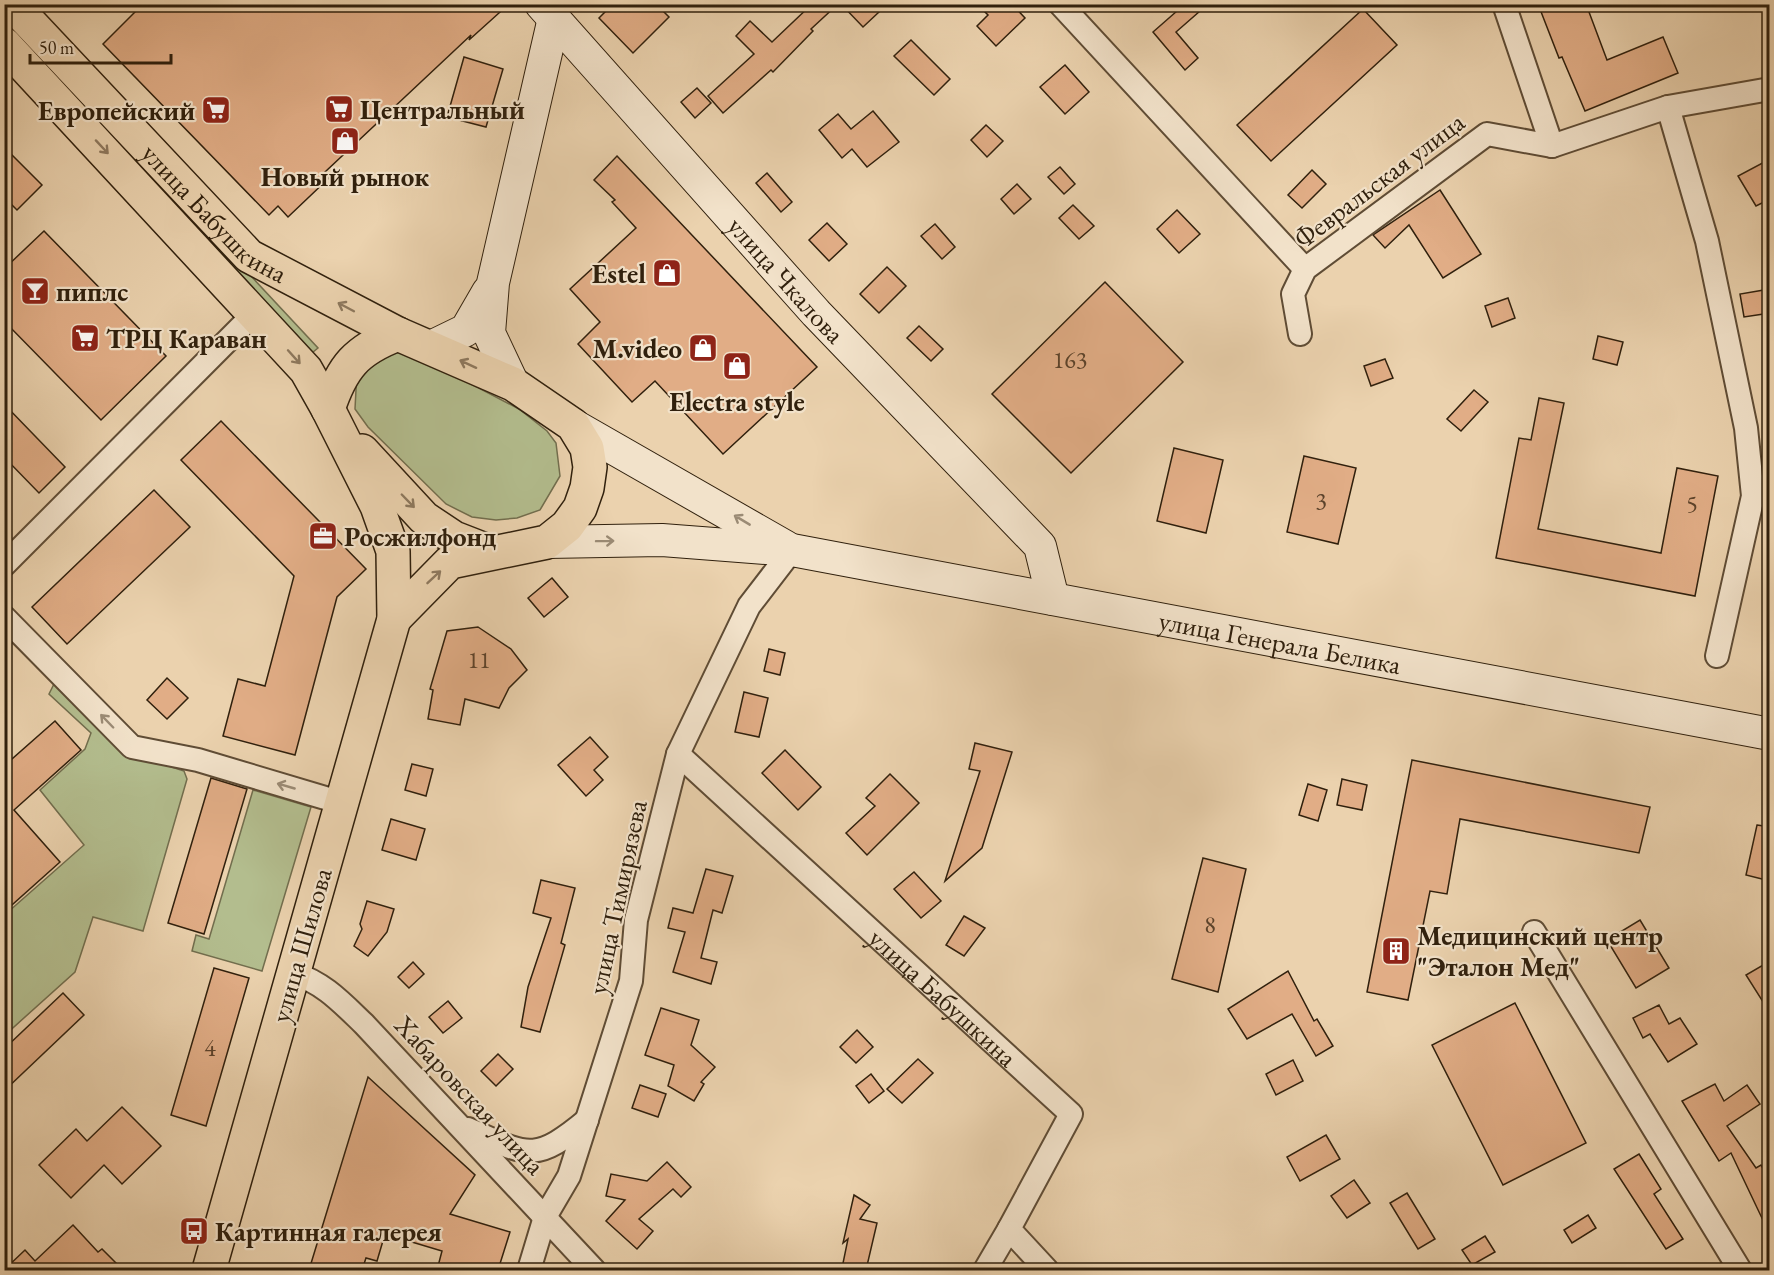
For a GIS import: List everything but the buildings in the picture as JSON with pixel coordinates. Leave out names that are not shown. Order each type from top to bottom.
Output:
[{"type":"main road","name":"улица Бабушкина","points":[[12,4],[249,256],[398,334],[513,384],[573,425]]},
{"type":"main road","points":[[513,384],[489,333],[493,283],[554,9]]},
{"type":"main road","name":"улица Чкалова","points":[[554,9],[816,313],[1040,546],[1053,599]]},
{"type":"main road","name":"улица Бабушкина","points":[[4,44],[306,370],[328,409]]},
{"type":"main road","points":[[431,347],[466,330],[493,283]]},
{"type":"main road","points":[[394,619],[393,551],[377,506],[328,409],[336,384],[352,359],[375,343],[398,334]]},
{"type":"main road","points":[[328,409],[378,471],[424,518],[454,538],[490,552]]},
{"type":"main road","points":[[547,542],[567,526],[580,508],[587,488],[590,466],[587,448],[573,425]]},
{"type":"main road","points":[[573,425],[792,550]]},
{"type":"main road","points":[[394,619],[450,562],[547,542],[662,540],[792,550]]},
{"type":"main road","name":"улица Генерала Белика","points":[[792,550],[1770,734]]},
{"type":"main road","name":"улица Шилова","points":[[209,1270],[394,619]]},
{"type":"street","points":[[1060,4],[1305,269]]},
{"type":"street","points":[[1505,6],[1552,146],[1668,107],[1770,89]]},
{"type":"street","points":[[1668,107],[1707,241],[1746,428],[1753,496],[1717,656]]},
{"type":"street","name":"Февральская улица","points":[[1300,334],[1293,294],[1305,269],[1487,134],[1552,146]]},
{"type":"street","points":[[4,565],[255,313]]},
{"type":"street","name":"улица Тимирязева","points":[[529,1270],[545,1216],[568,1176],[631,981],[636,920],[678,754],[749,606],[792,550]]},
{"type":"street","points":[[4,617],[132,747],[198,760],[342,802]]},
{"type":"street","name":"улица Бабушкина","points":[[678,754],[1071,1114],[1009,1229]]},
{"type":"street","points":[[1534,932],[1740,1270]]},
{"type":"street","name":"Хабаровская улица","points":[[293,973],[314,980],[329,990],[594,1270]]},
{"type":"street","points":[[458,1124],[528,1152],[547,1149],[586,1120]]},
{"type":"street","points":[[985,1270],[1009,1229],[1047,1270]]},
{"type":"green space","points":[[5,12],[318,348],[307,357],[5,33]]},
{"type":"green space","points":[[392,352],[412,353],[519,409],[547,431],[556,443],[560,476],[540,510],[517,518],[496,520],[472,517],[446,504],[368,427],[355,409],[357,371]]},
{"type":"green space","points":[[56,680],[153,761],[184,771],[187,779],[143,931],[93,917],[75,972],[5,1035],[4,908],[8,912],[84,845],[40,790],[85,749],[91,733],[49,694]]},
{"type":"green space","points":[[253,790],[311,807],[262,971],[192,951],[196,935],[209,939]]},
{"type":"place","name":"Центральный","points":[[339,109]]},
{"type":"place","name":"Европейский","points":[[216,110]]},
{"type":"place","name":"Новый рынок","points":[[345,141]]},
{"type":"place","name":"Estel","points":[[667,273]]},
{"type":"place","name":"пиплс","points":[[35,291]]},
{"type":"place","name":"ТРЦ Караван","points":[[85,338]]},
{"type":"place","name":"M.video","points":[[703,348]]},
{"type":"place","name":"Electra style","points":[[737,366]]},
{"type":"place","name":"Росжилфонд","points":[[323,536]]},
{"type":"place","name":"Медицинский центр \"Эталон Мед\"","points":[[1396,951]]},
{"type":"place","name":"Картинная галерея","points":[[194,1231]]}]
